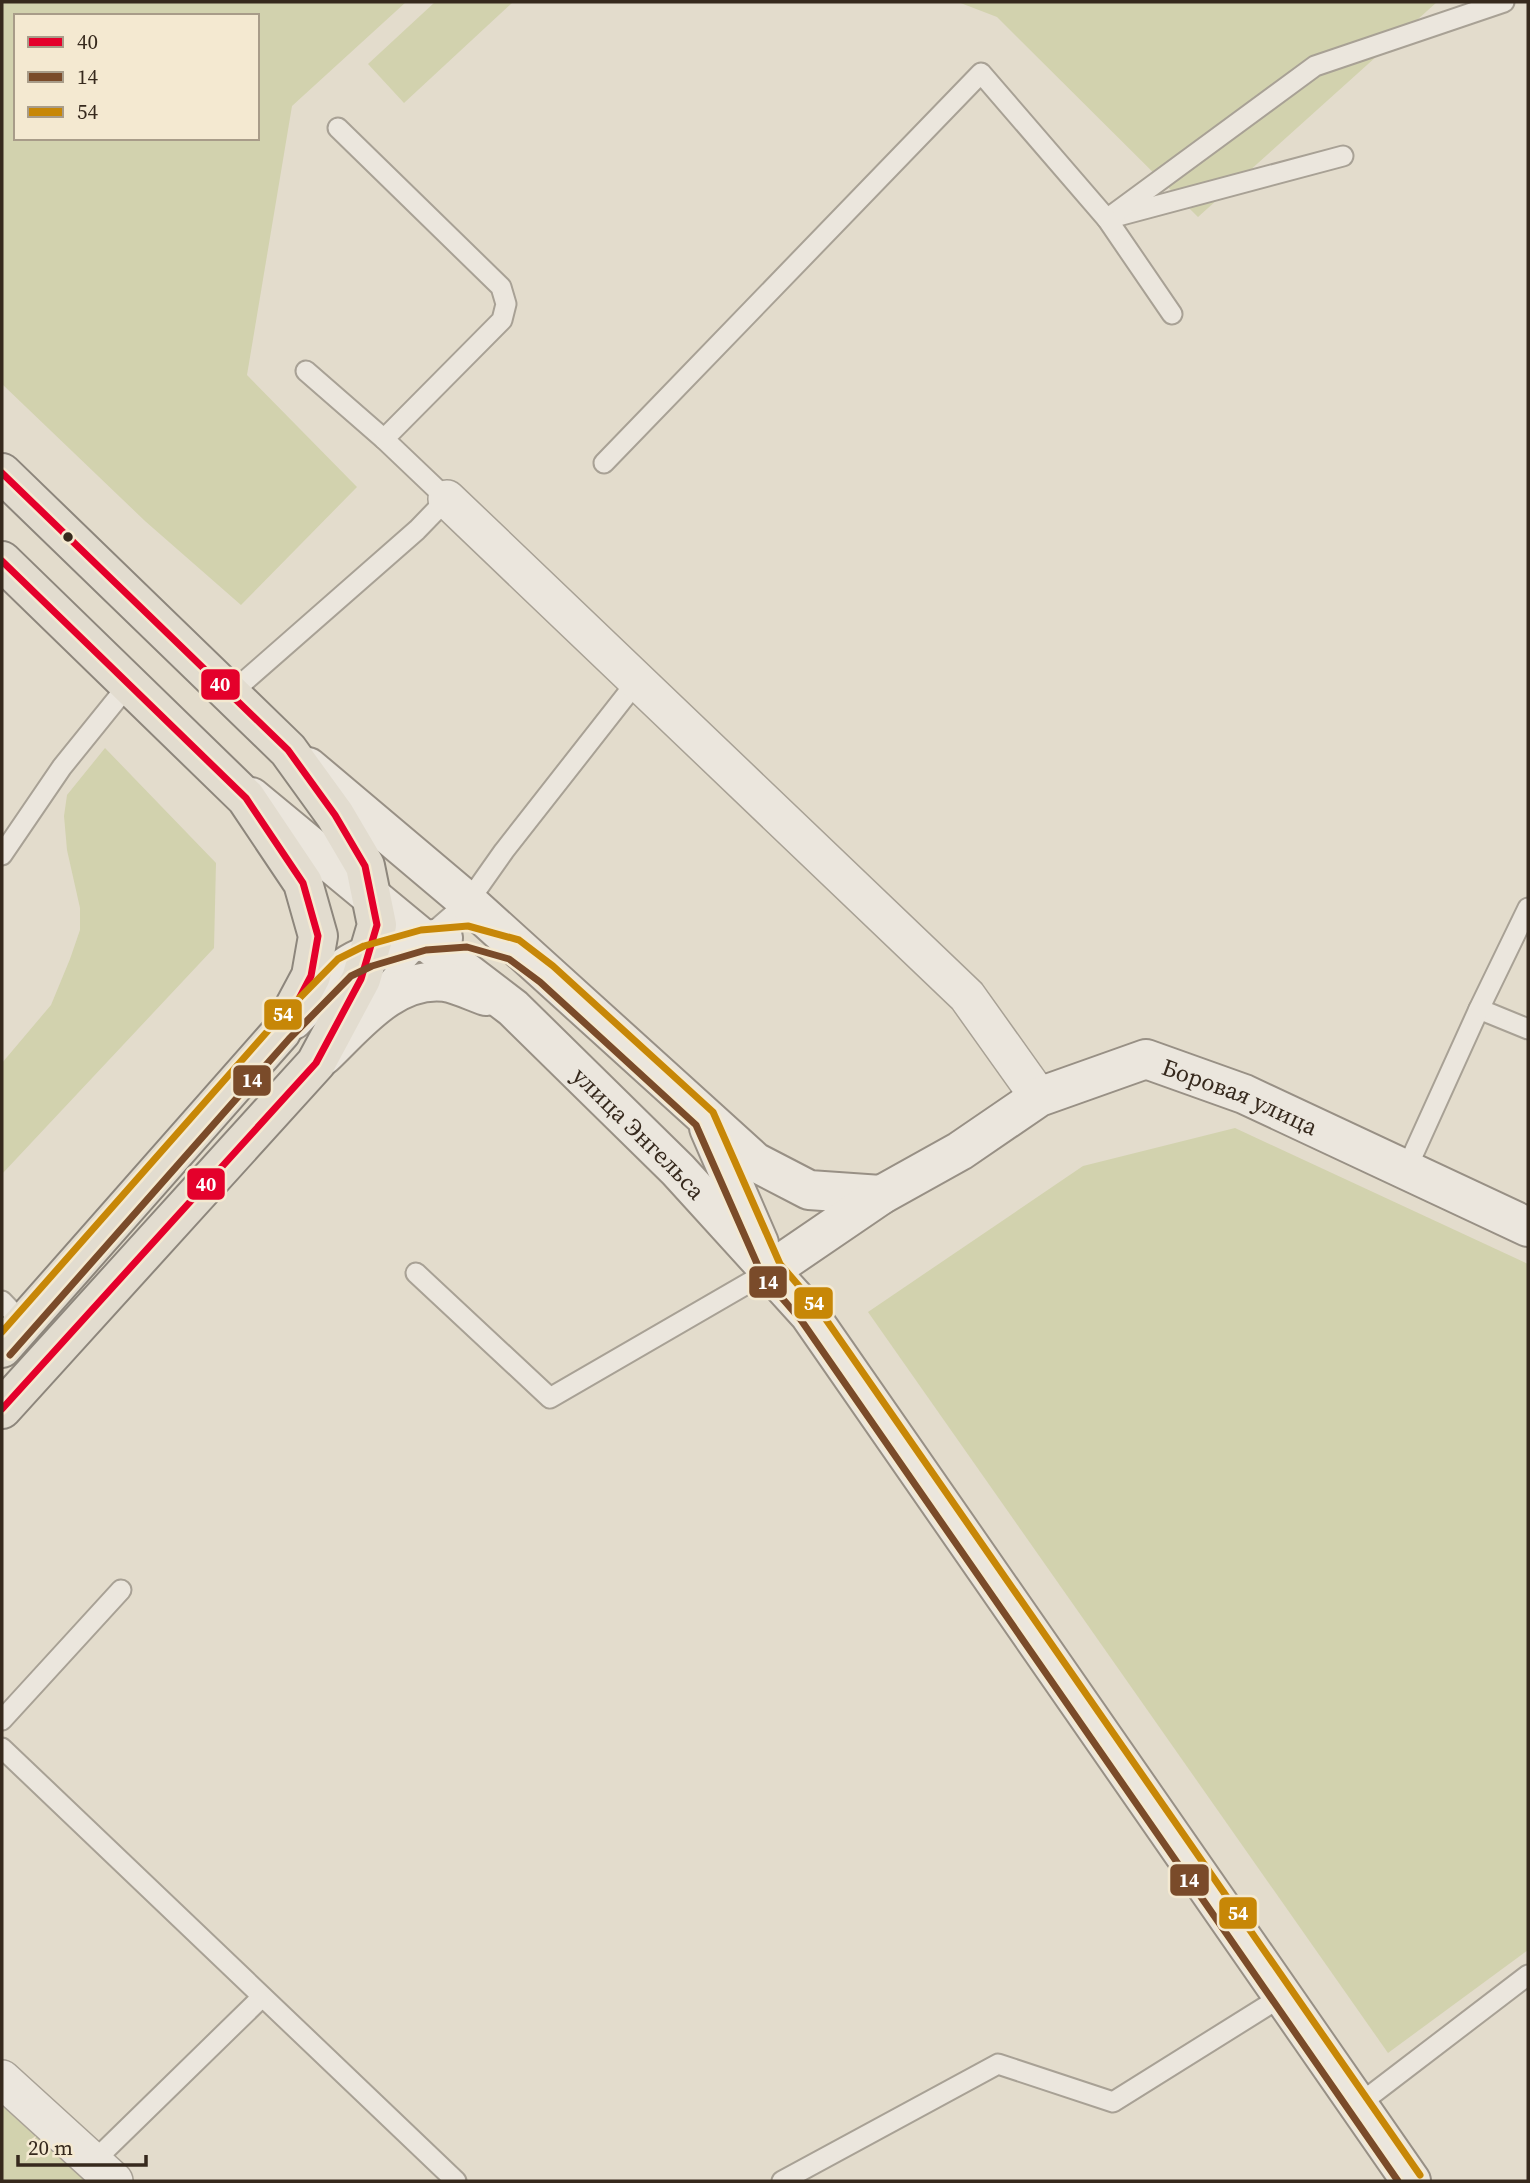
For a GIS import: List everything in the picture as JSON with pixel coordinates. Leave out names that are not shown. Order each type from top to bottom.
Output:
[{"type":"main road","name":"улица Энгельса","points":[[2,473],[288,750]]},
{"type":"main road","name":"улица Энгельса","points":[[2,561],[219,771]]},
{"type":"main road","points":[[2,1409],[316,1063],[361,979],[377,925],[365,866],[335,815],[288,750]]},
{"type":"main road","points":[[9,1324],[281,1032],[311,976],[318,936],[303,883],[246,798],[219,771]]},
{"type":"street","points":[[447,499],[967,996],[1038,1097]]},
{"type":"street","name":"улица Энгельса","points":[[288,750],[468,902],[705,1119],[771,1270]]},
{"type":"street","name":"улица Энгельса","points":[[219,771],[424,940],[513,1008],[678,1170],[771,1270]]},
{"type":"street","points":[[281,1032],[345,967],[368,956],[424,940],[468,936],[514,950],[547,974]]},
{"type":"street","name":"улица Энгельса","points":[[316,1063],[381,1000],[410,986],[444,982],[513,1008]]},
{"type":"street","name":"Боровая улица","points":[[771,1270],[881,1195],[960,1151],[1038,1097],[1146,1059],[1244,1094],[1528,1227]]},
{"type":"street","points":[[705,1119],[755,1162],[809,1189],[881,1195]]},
{"type":"street","points":[[771,1270],[809,1314],[1411,2181]]},
{"type":"street","points":[[2,2079],[104,2171]]},
{"type":"lane","points":[[1107,219],[1315,66],[1504,2]]},
{"type":"lane","points":[[604,463],[981,73],[1107,219],[1172,314]]},
{"type":"lane","points":[[338,128],[501,287],[506,304],[502,320],[384,439]]},
{"type":"lane","points":[[1107,219],[1343,156]]},
{"type":"lane","points":[[230,694],[397,547],[447,499],[306,371]]},
{"type":"lane","points":[[316,1063],[424,940],[468,902],[504,851],[638,680]]},
{"type":"lane","points":[[2,855],[62,767],[129,684]]},
{"type":"lane","points":[[1406,1170],[1528,908]]},
{"type":"lane","points":[[1479,1009],[1528,1029]]},
{"type":"lane","points":[[416,1273],[550,1398],[771,1270]]},
{"type":"lane","points":[[2,1720],[121,1590]]},
{"type":"lane","points":[[2,1748],[456,2181]]},
{"type":"lane","points":[[1358,2105],[1528,1975]]},
{"type":"lane","points":[[104,2171],[262,1997]]},
{"type":"lane","points":[[782,2181],[998,2064],[1113,2102],[1281,1997]]},
{"type":"green space","points":[[2,2],[406,2],[292,106],[247,375],[357,487],[241,605],[145,521],[2,384]]},
{"type":"green space","points":[[435,2],[513,2],[404,103],[368,64]]},
{"type":"green space","points":[[958,2],[1437,2],[1198,217],[997,17]]},
{"type":"green space","points":[[105,748],[216,863],[214,948],[2,1174],[2,1063],[51,1005],[80,930],[80,908],[67,850],[64,816],[67,795]]},
{"type":"green space","points":[[1235,1128],[1528,1264],[1528,1950],[1388,2053],[868,1312],[1083,1166]]},
{"type":"green space","points":[[2,2106],[86,2181],[2,2181]]},
{"type":"transit line","name":"40","points":[[2,473],[288,750],[335,815],[365,866],[377,925],[361,979],[316,1063],[2,1409]]},
{"type":"transit line","name":"40","points":[[2,561],[246,798],[303,883],[318,936],[311,976],[292,1012]]},
{"type":"transit line","name":"54","points":[[2,1332],[273,1025],[338,959],[364,946],[421,930],[468,926],[519,940],[553,966],[713,1112],[780,1264],[818,1308],[1420,2175]]},
{"type":"transit line","name":"14","points":[[10,1355],[289,1039],[351,976],[372,966],[426,950],[467,947],[509,959],[540,982],[696,1125],[762,1275],[801,1320],[1398,2181]]}]
